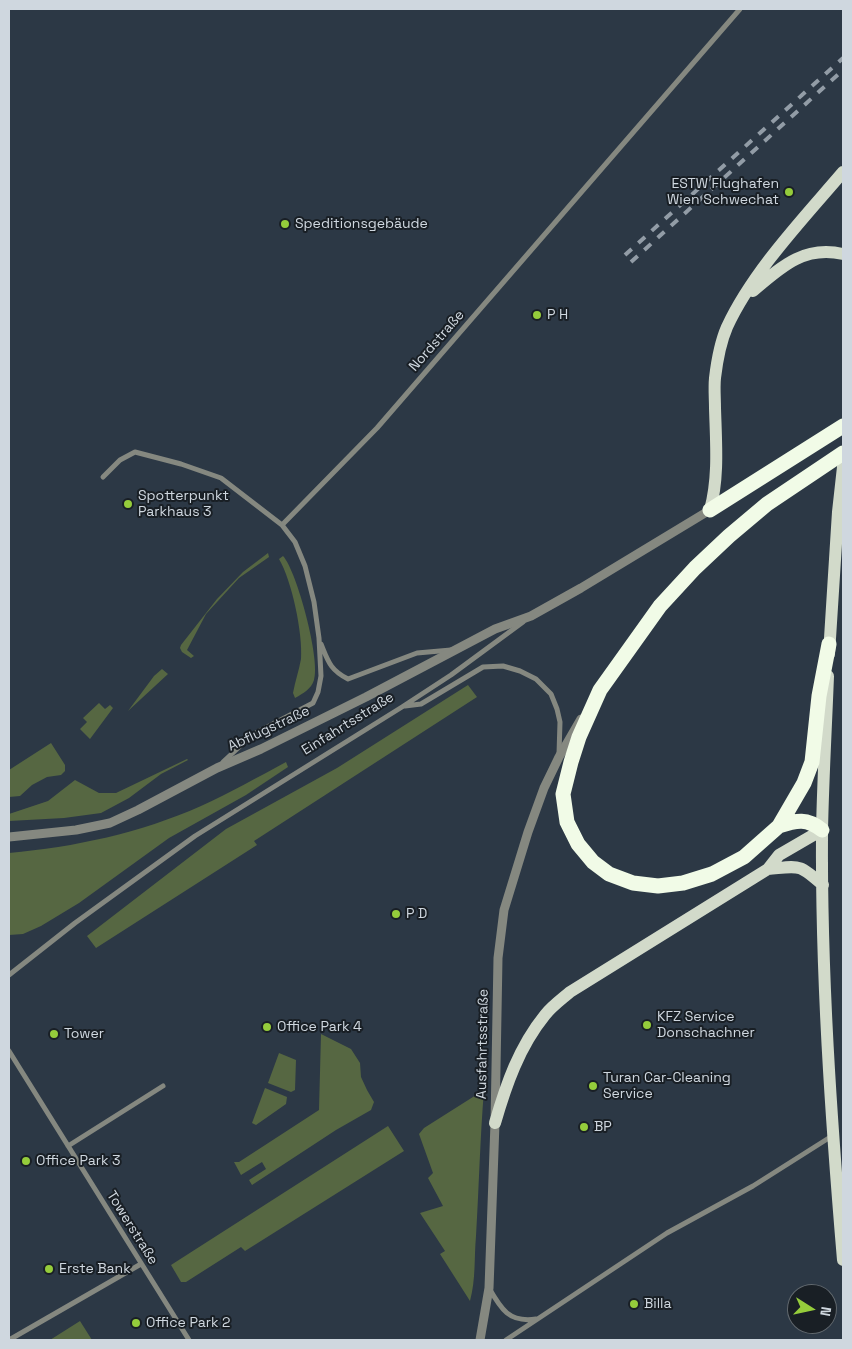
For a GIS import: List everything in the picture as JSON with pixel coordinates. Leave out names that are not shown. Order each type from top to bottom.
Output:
[{"type":"highway","points":[[710,510],[843,426]]},
{"type":"highway","points":[[829,644],[819,696],[812,762],[804,783],[779,826],[744,857],[712,874],[683,883],[658,886],[633,883],[609,874],[593,862],[578,844],[567,822],[563,794],[579,737],[600,690],[660,606],[695,568],[728,536],[767,504],[843,453]]},
{"type":"highway","points":[[779,826],[796,821],[813,823],[822,830]]},
{"type":"main road","points":[[710,510],[714,496],[716,472],[714,380],[718,354],[727,327],[761,272],[790,234],[843,172]]},
{"type":"main road","points":[[741,302],[780,267],[801,256],[822,251],[843,254]]},
{"type":"main road","points":[[843,467],[829,644],[822,830],[826,999],[832,1136],[843,1260]]},
{"type":"main road","points":[[495,1123],[524,1044],[546,1013],[570,992],[768,869],[779,855],[822,830]]},
{"type":"main road","points":[[768,869],[791,866],[804,869],[823,885]]},
{"type":"street","name":"Nordstraße","points":[[282,525],[377,428],[740,9]]},
{"type":"street","points":[[103,477],[120,460],[134,452],[181,464],[221,478],[282,525],[295,542],[305,566],[314,602],[319,638],[321,676],[318,692],[313,703],[252,735],[217,768]]},
{"type":"street","name":"Einfahrtsstraße","points":[[9,974],[75,923],[195,836],[451,675],[531,616],[710,510]]},
{"type":"street","name":"Abflugstraße","points":[[9,837],[76,830],[110,822],[138,810],[217,768],[261,749],[366,697],[495,629],[531,616]]},
{"type":"street","points":[[319,638],[329,664],[337,673],[348,679],[417,653],[456,649]]},
{"type":"street","points":[[402,707],[421,704],[483,668],[503,666],[520,671],[536,679],[551,694],[560,722],[558,757]]},
{"type":"street","name":"Ausfahrtsstraße","points":[[480,1340],[489,1288],[498,958],[504,910],[544,788],[572,732],[600,690]]},
{"type":"street","name":"Towerstraße","points":[[9,1051],[189,1340]]},
{"type":"street","points":[[68,1146],[163,1086]]},
{"type":"street","points":[[506,1340],[667,1233],[753,1186],[832,1136]]},
{"type":"street","points":[[9,1340],[141,1264]]},
{"type":"street","points":[[489,1288],[500,1306],[510,1316],[526,1320],[539,1318]]},
{"type":"green space","points":[[268,553],[269,557],[239,578],[206,614],[187,650],[194,656],[191,658],[182,652],[181,645],[217,599],[243,572]]},
{"type":"green space","points":[[283,556],[289,565],[301,597],[314,655],[315,670],[313,683],[307,690],[295,698],[293,693],[301,659],[300,636],[296,608],[288,580],[279,559]]},
{"type":"green space","points":[[162,669],[168,674],[128,711],[154,676]]},
{"type":"green space","points":[[468,685],[477,697],[254,841],[257,845],[96,948],[87,936],[226,829],[337,768]]},
{"type":"green space","points":[[99,703],[105,709],[110,705],[113,708],[90,739],[80,729],[87,722],[83,718]]},
{"type":"green space","points":[[51,743],[65,765],[65,771],[61,775],[47,777],[32,785],[20,796],[9,797],[9,770]]},
{"type":"green space","points":[[187,759],[161,774],[129,798],[101,813],[64,818],[9,821],[9,814],[48,801],[75,780],[99,793],[116,793]]},
{"type":"green space","points":[[286,762],[288,767],[246,795],[169,838],[79,903],[41,926],[23,934],[9,935],[9,853],[83,843],[155,824],[212,801]]},
{"type":"green space","points":[[321,1034],[351,1049],[360,1063],[361,1077],[374,1102],[371,1110],[336,1130],[252,1185],[249,1180],[266,1169],[262,1162],[241,1175],[234,1162],[239,1162],[319,1110]]},
{"type":"green space","points":[[279,1053],[296,1060],[295,1090],[291,1092],[268,1083]]},
{"type":"green space","points":[[265,1088],[287,1097],[286,1104],[256,1125],[252,1123]]},
{"type":"green space","points":[[484,1090],[474,1277],[470,1301],[440,1254],[445,1251],[420,1213],[443,1206],[428,1178],[433,1173],[419,1134],[424,1128]]},
{"type":"green space","points":[[388,1126],[404,1151],[245,1251],[241,1247],[186,1282],[181,1282],[171,1265]]},
{"type":"green space","points":[[80,1321],[92,1340],[50,1340]]},
{"type":"railway","points":[[625,255],[843,58]]},
{"type":"railway","points":[[631,262],[843,70]]},
{"type":"place","name":"ESTW Flughafen Wien Schwechat","points":[[789,192]]},
{"type":"place","name":"Speditionsgebäude","points":[[285,224]]},
{"type":"place","name":"P H","points":[[537,315]]},
{"type":"place","name":"Spotterpunkt Parkhaus 3","points":[[128,504]]},
{"type":"place","name":"P D","points":[[396,914]]},
{"type":"place","name":"KFZ Service Donschachner","points":[[647,1025]]},
{"type":"place","name":"Office Park 4","points":[[267,1027]]},
{"type":"place","name":"Tower","points":[[54,1034]]},
{"type":"place","name":"Turan Car-Cleaning Service","points":[[593,1086]]},
{"type":"place","name":"BP","points":[[584,1127]]},
{"type":"place","name":"Office Park 3","points":[[26,1161]]},
{"type":"place","name":"Erste Bank","points":[[49,1269]]},
{"type":"place","name":"Billa","points":[[634,1304]]},
{"type":"place","name":"Office Park 2","points":[[136,1323]]}]
